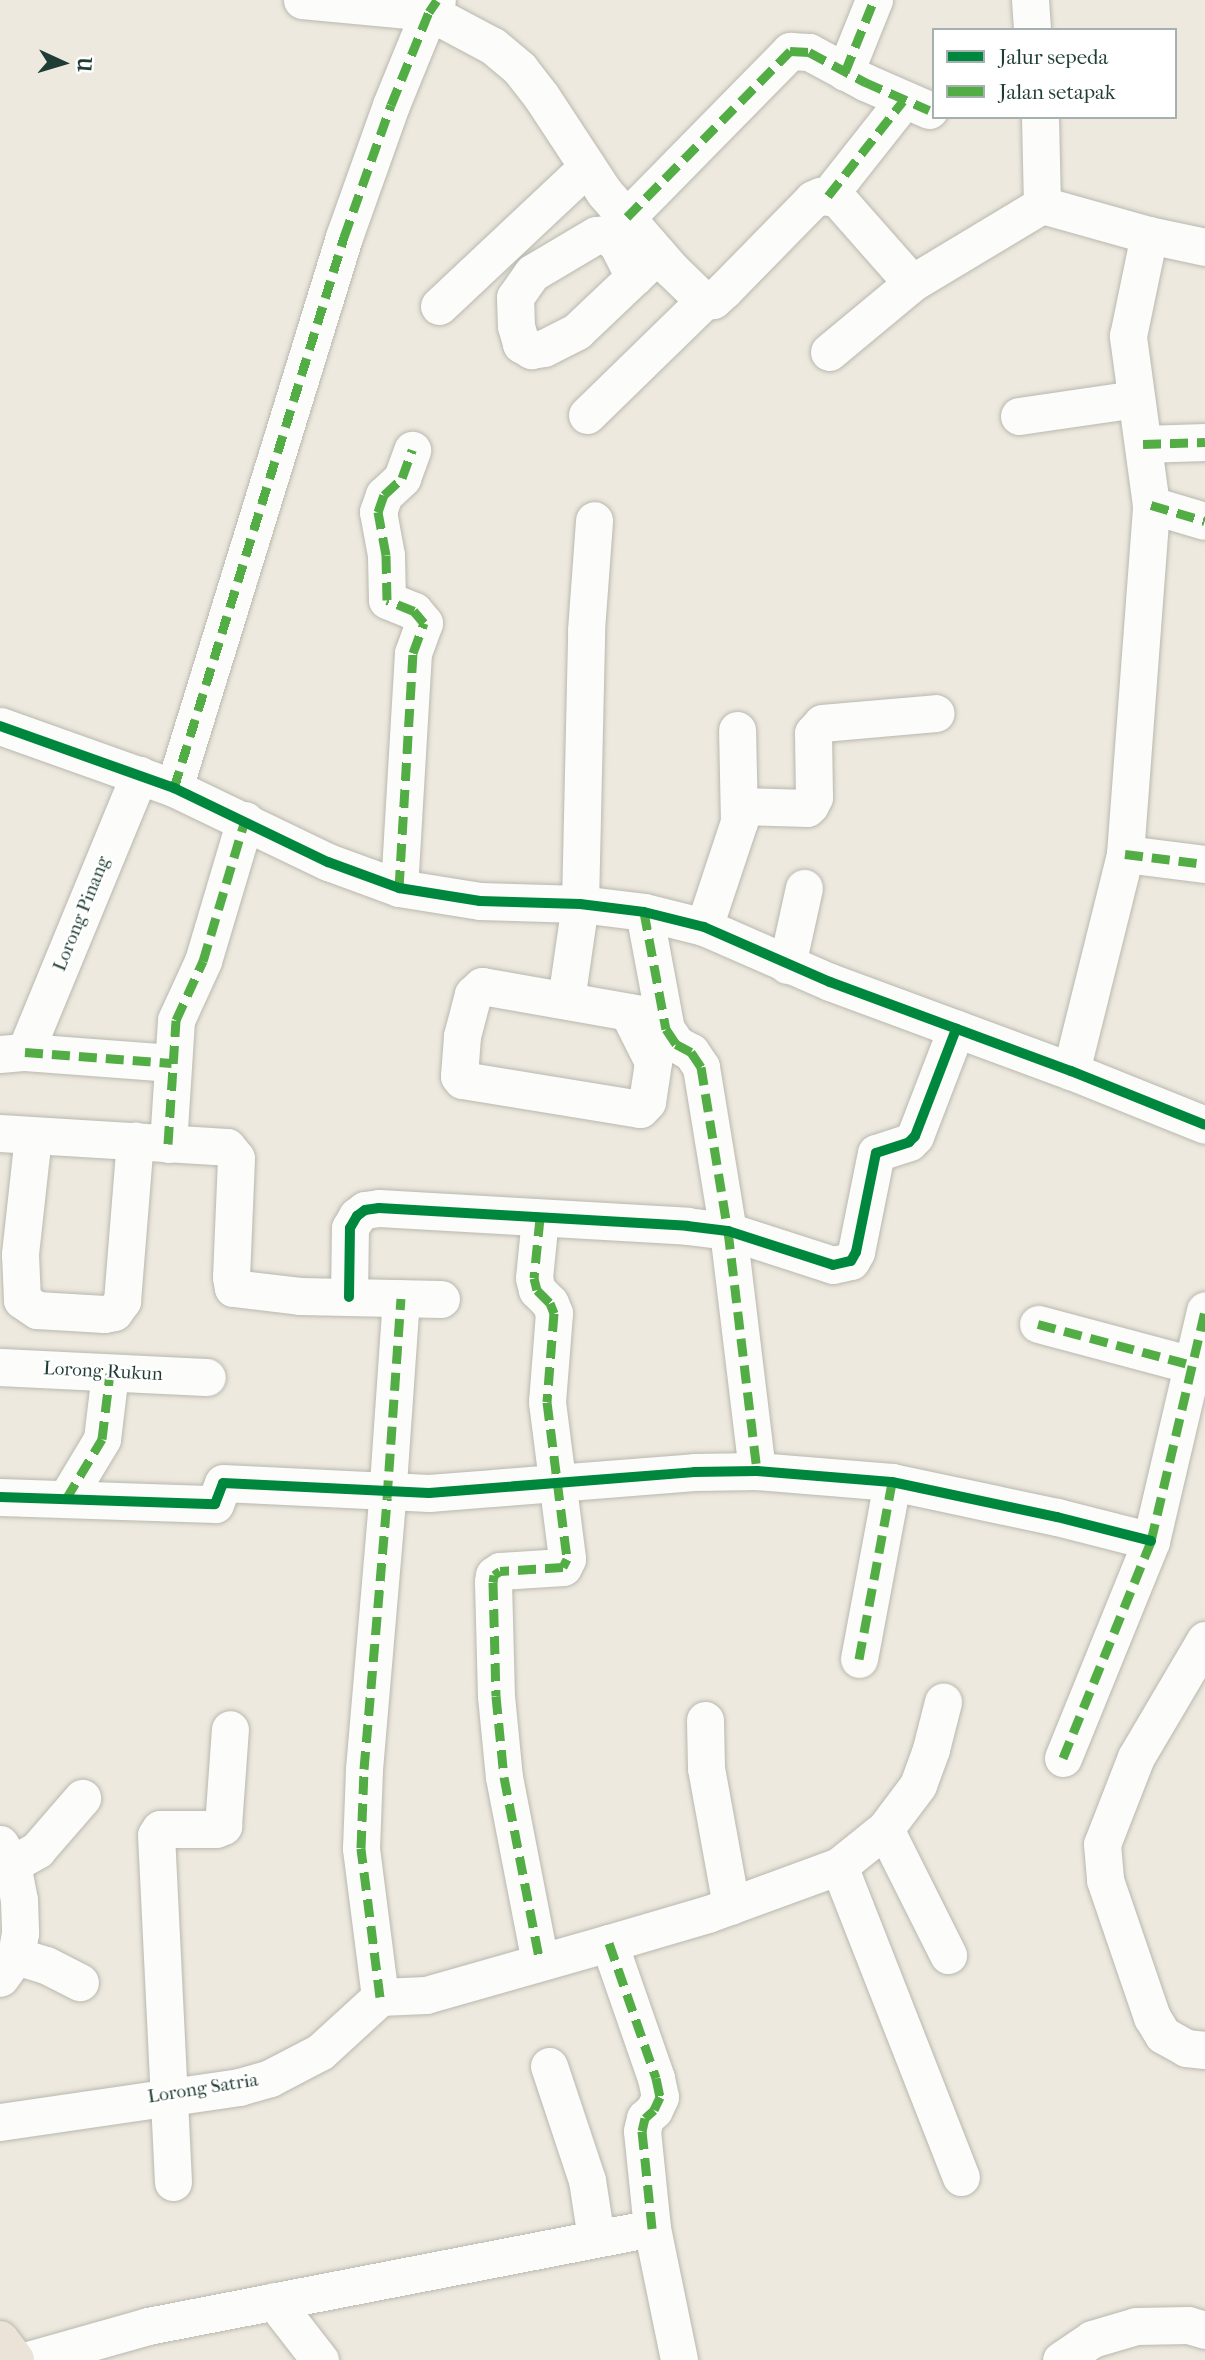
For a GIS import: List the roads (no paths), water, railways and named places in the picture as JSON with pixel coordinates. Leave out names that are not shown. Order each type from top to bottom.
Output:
[{"type":"highway","points":[[0,2340],[15,2360]]},
{"type":"street","points":[[302,0],[433,6],[493,46],[520,69],[587,167],[627,217],[646,265],[704,301]]},
{"type":"street","points":[[845,72],[874,0]]},
{"type":"street","points":[[1030,0],[1032,28]]},
{"type":"street","points":[[174,788],[343,243],[433,6]]},
{"type":"street","points":[[627,217],[790,51],[809,52],[916,105],[828,196]]},
{"type":"street","points":[[1041,119],[1042,205]]},
{"type":"street","points":[[439,306],[587,167]]},
{"type":"street","points":[[587,415],[704,301],[712,300],[724,290],[813,199],[828,196],[836,198],[912,283]]},
{"type":"street","points":[[829,352],[912,283],[1042,205],[1149,236],[1205,247]]},
{"type":"street","points":[[1071,1072],[1125,854],[1151,505],[1128,337],[1149,236]]},
{"type":"street","points":[[1019,416],[1135,400]]},
{"type":"street","points":[[1143,444],[1205,442]]},
{"type":"street","points":[[399,888],[412,653],[424,623],[414,611],[387,600],[386,555],[378,512],[384,495],[402,478],[412,450]]},
{"type":"street","points":[[1151,505],[1205,520]]},
{"type":"street","points":[[566,1000],[580,904],[586,630],[594,520]]},
{"type":"street","points":[[741,806],[807,808],[810,805],[814,797],[813,733],[822,723],[936,713]]},
{"type":"street","points":[[0,726],[174,788],[328,862],[399,888],[480,901],[580,904],[643,912],[704,927],[788,965],[1205,1125]]},
{"type":"street","points":[[704,927],[739,822],[741,806],[737,730]]},
{"type":"street","name":"Lorong Pinang","points":[[139,775],[12,1053],[172,1063]]},
{"type":"street","points":[[245,820],[203,961],[176,1020],[172,1063],[152,1142],[119,1307],[104,1314],[37,1310],[27,1306],[19,1290],[10,1254],[17,1135],[152,1142],[227,1147],[236,1158],[231,1277],[233,1288],[349,1297],[441,1299]]},
{"type":"street","points":[[1125,854],[1205,864]]},
{"type":"street","points":[[788,965],[804,888]]},
{"type":"street","points":[[643,912],[666,1029],[676,1044],[698,1060],[701,1067],[728,1231],[757,1471]]},
{"type":"street","points":[[492,986],[566,1000],[640,1014],[653,1062],[647,1102],[640,1109],[462,1080],[459,1076],[462,1035],[477,989],[492,986]]},
{"type":"street","points":[[349,1297],[350,1228],[357,1216],[365,1210],[379,1208],[728,1231],[833,1265],[851,1261],[856,1252],[876,1153],[909,1142],[915,1136],[956,1029]]},
{"type":"street","points":[[540,1218],[534,1278],[537,1290],[550,1303],[554,1313],[547,1402],[566,1563],[562,1567],[500,1571],[494,1575],[493,1582],[496,1696],[505,1777],[540,1962]]},
{"type":"street","points":[[401,1298],[388,1490],[363,1769],[361,1848],[380,1997],[426,1995],[609,1943],[731,1906],[839,1866],[885,1829],[923,1774],[943,1702]]},
{"type":"street","points":[[1063,1758],[1151,1541],[1205,1310]]},
{"type":"street","points":[[1038,1324],[1192,1365]]},
{"type":"street","name":"Lorong Rukun","points":[[0,1367],[207,1377]]},
{"type":"street","points":[[66,1499],[102,1439],[110,1373]]},
{"type":"street","points":[[0,1497],[215,1504],[223,1483],[468,1492],[555,1481],[757,1471],[892,1482],[1057,1517],[1151,1541]]},
{"type":"street","points":[[859,1659],[892,1482]]},
{"type":"street","points":[[1205,1640],[1136,1757],[1102,1844],[1105,1880],[1152,2017],[1163,2035],[1186,2048],[1205,2050]]},
{"type":"street","points":[[705,1720],[706,1768],[731,1906]]},
{"type":"street","points":[[173,2182],[156,1835],[160,1829],[216,1829],[223,1826],[226,1814],[230,1729]]},
{"type":"street","points":[[80,1982],[46,1965],[8,1967],[20,1933],[19,1900],[6,1854],[37,1850],[82,1798]]},
{"type":"street","points":[[885,1829],[948,1955]]},
{"type":"street","points":[[839,1866],[961,2177]]},
{"type":"street","points":[[609,1943],[656,2078],[660,2097],[654,2110],[645,2118],[642,2131],[653,2228],[679,2360]]},
{"type":"street","name":"Lorong Satria","points":[[0,2122],[168,2095],[239,2087],[299,2065],[320,2052],[380,1997]]},
{"type":"street","points":[[549,2066],[587,2180],[596,2238]]},
{"type":"street","points":[[28,2360],[148,2326],[653,2228]]},
{"type":"street","points":[[274,2301],[320,2360]]},
{"type":"street","points":[[1061,2360],[1092,2339],[1136,2326],[1188,2325],[1205,2330]]}]
